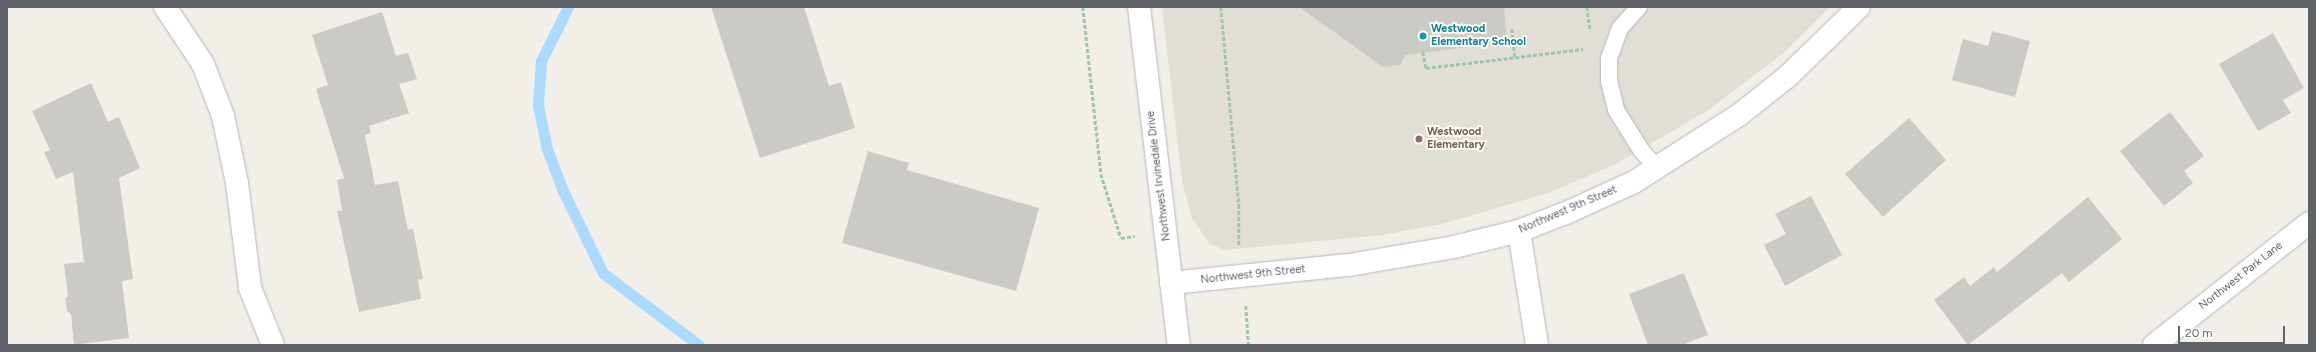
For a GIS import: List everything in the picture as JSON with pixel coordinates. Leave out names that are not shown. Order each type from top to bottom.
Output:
[{"type":"street","points":[[166,7],[203,64],[223,116],[237,183],[250,288],[273,345]]},
{"type":"street","name":"Northwest Irvinedale Drive","points":[[1139,7],[1179,345]]},
{"type":"street","name":"Northwest 9th Street","points":[[1172,283],[1244,278],[1454,247],[1520,231],[1573,210],[1657,168],[1739,115],[1787,78],[1859,7]]},
{"type":"street","name":"Northwest Park Lane","points":[[2154,345],[2309,223]]},
{"type":"street","points":[[1520,231],[1537,345]]},
{"type":"lane","points":[[1639,7],[1620,28],[1610,59],[1609,82],[1616,110],[1641,150],[1657,168]]},
{"type":"path","points":[[1083,7],[1101,174],[1121,238],[1166,232]]},
{"type":"path","points":[[1221,7],[1249,345]]},
{"type":"path","points":[[1587,7],[1591,36]]},
{"type":"path","points":[[1512,29],[1515,57]]},
{"type":"path","points":[[1424,52],[1426,68],[1592,48]]},
{"type":"shaded area","name":"Westwood Elementary","points":[[1162,7],[1830,7],[1785,52],[1707,111],[1614,165],[1548,193],[1442,224],[1382,235],[1225,250],[1210,244],[1192,218],[1182,181]]},
{"type":"building","points":[[711,7],[804,7],[829,86],[841,82],[855,128],[760,158]]},
{"type":"building","name":"Westwood Elementary School","points":[[1299,7],[1504,7],[1507,42],[1405,55],[1400,65],[1383,67]]},
{"type":"building","points":[[382,12],[396,56],[408,53],[417,79],[399,84],[409,113],[369,126],[371,133],[365,135],[375,185],[398,181],[408,230],[413,229],[423,279],[418,280],[421,299],[359,312],[337,211],[342,210],[337,180],[344,178],[316,89],[328,85],[312,35]]},
{"type":"building","points":[[1992,31],[2030,41],[2015,97],[1952,80],[1963,39],[1988,46]]},
{"type":"building","points":[[2273,33],[2304,88],[2283,100],[2291,113],[2258,131],[2219,64]]},
{"type":"building","points":[[91,83],[108,122],[119,117],[140,168],[119,178],[133,279],[122,281],[129,338],[74,345],[71,314],[67,311],[65,299],[68,296],[64,264],[84,262],[73,172],[56,179],[44,152],[50,150],[32,111]]},
{"type":"building","points":[[2170,112],[2204,156],[2184,171],[2193,183],[2164,206],[2120,151]]},
{"type":"building","points":[[1909,118],[1946,160],[1883,217],[1845,174]]},
{"type":"building","points":[[868,151],[909,163],[907,170],[1039,208],[1016,291],[842,243]]},
{"type":"building","points":[[1811,196],[1842,255],[1785,286],[1764,245],[1786,234],[1775,214]]},
{"type":"building","points":[[2088,197],[2122,239],[2069,282],[2062,273],[1968,345],[1934,300],[1964,277],[1970,286],[1994,267],[1997,272]]},
{"type":"building","points":[[1684,273],[1708,335],[1682,345],[1648,345],[1629,294]]},
{"type":"waterway","points":[[568,7],[541,61],[538,105],[547,149],[563,191],[603,273],[699,345]]},
{"type":"place","name":"Westwood Elementary School","points":[[1423,36]]},
{"type":"place","name":"Westwood Elementary","points":[[1419,139]]}]
